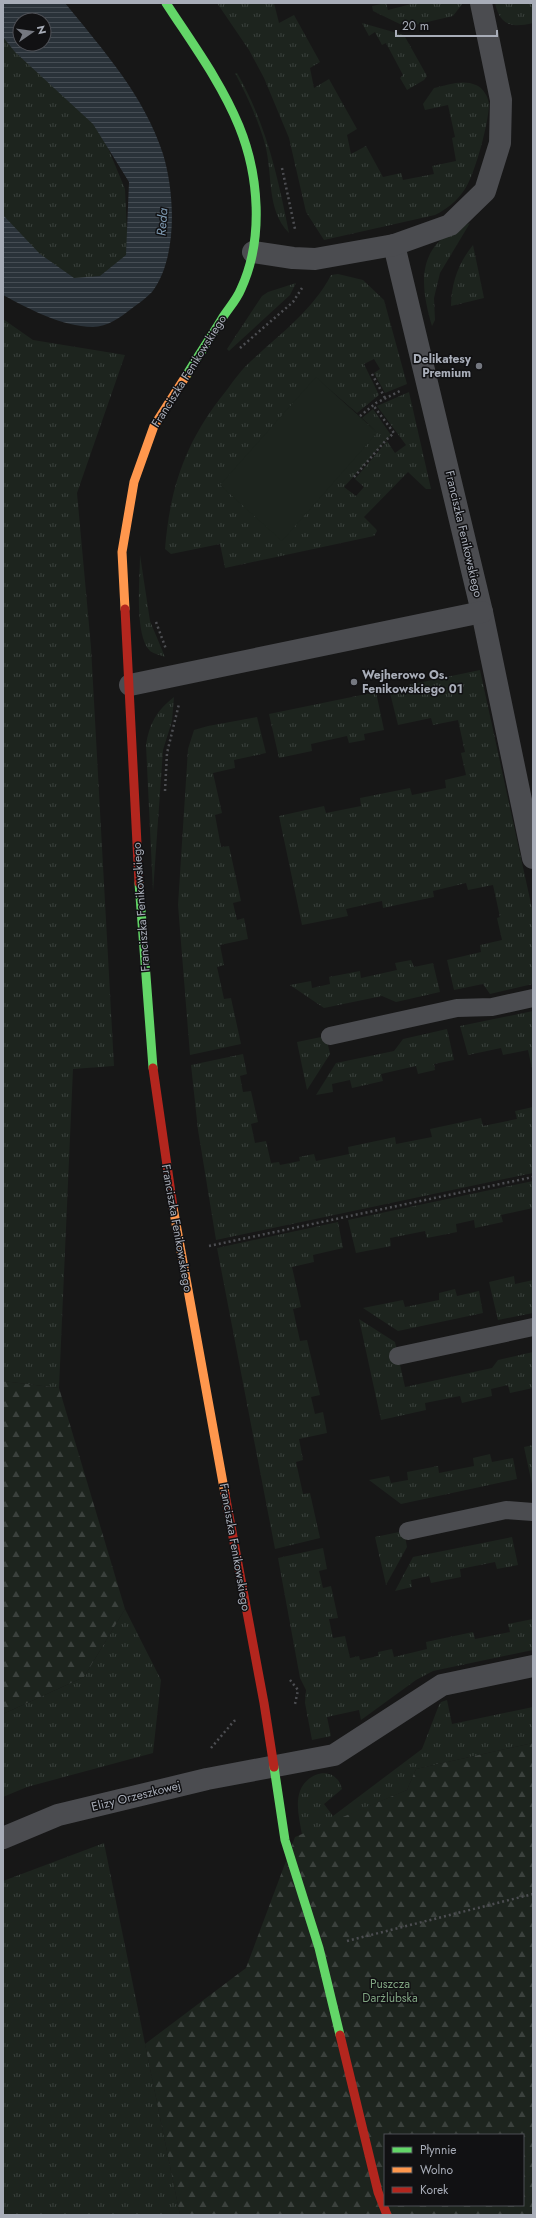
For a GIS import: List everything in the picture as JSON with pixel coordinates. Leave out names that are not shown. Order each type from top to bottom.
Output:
[{"type":"street","name":"Franciszka Fenikowskiego","points":[[166,3],[217,82],[239,126],[250,168],[255,206],[256,230],[253,252],[241,289],[154,426],[134,482],[122,552],[130,685],[138,884],[154,1087],[180,1253],[266,1714],[285,1840],[319,1948],[378,2192],[387,2215]]},
{"type":"street","points":[[253,252],[293,258],[315,259],[394,245],[450,225],[485,191],[500,143],[501,100],[481,3]]},
{"type":"street","name":"Franciszka Fenikowskiego","points":[[394,245],[429,383],[482,612],[533,858]]},
{"type":"street","name":"Franciszka Fenikowskiego","points":[[130,685],[482,612]]},
{"type":"street","name":"Elizy Orzeszkowej","points":[[3,1838],[58,1815],[207,1779],[334,1754],[442,1685],[533,1666]]},
{"type":"lane","points":[[330,1036],[457,1008],[492,1007],[533,998]]},
{"type":"lane","points":[[398,1356],[533,1327]]},
{"type":"lane","points":[[408,1531],[506,1510],[533,1512]]},
{"type":"path","points":[[372,374],[384,398]]},
{"type":"path","points":[[360,416],[384,398],[397,392],[429,383]]},
{"type":"path","points":[[354,477],[386,440],[394,434],[373,405]]},
{"type":"path","points":[[164,798],[167,753],[180,700],[175,675]]},
{"type":"path","points":[[209,1246],[533,1177]]},
{"type":"path","points":[[234,1721],[266,1714],[288,1712],[295,1703],[298,1690],[286,1675]]},
{"type":"path","points":[[319,1948],[533,1894]]},
{"type":"green space","points":[[217,3],[274,3],[279,23],[294,15],[320,62],[310,68],[314,88],[329,79],[357,129],[347,135],[351,154],[366,146],[383,177],[401,173],[403,180],[434,174],[432,166],[456,161],[452,138],[455,137],[448,105],[425,110],[423,104],[434,88],[455,83],[471,83],[481,88],[486,95],[489,104],[487,123],[473,172],[469,182],[459,197],[444,210],[435,215],[324,240],[306,212],[289,138],[264,78],[249,50]]},
{"type":"green space","points":[[386,3],[388,10],[415,3],[463,3],[453,16],[406,27],[373,11],[372,6]]},
{"type":"green space","points":[[495,3],[533,3],[533,23],[526,25],[508,24],[500,17]]},
{"type":"green space","points":[[362,23],[404,35],[427,76],[424,80],[407,90],[400,78],[403,75],[386,43],[382,45],[375,32],[369,36]]},
{"type":"green space","points":[[3,37],[12,38],[12,52],[30,52],[89,102],[125,189],[128,252],[112,284],[70,287],[3,246]]},
{"type":"green space","points":[[235,73],[237,73],[256,111],[270,151],[289,233],[282,224],[273,203],[265,144],[259,126]]},
{"type":"green space","points":[[470,223],[440,273],[434,298],[435,320],[432,326],[424,289],[426,265],[430,254],[437,244],[447,235]]},
{"type":"green space","points":[[473,245],[484,298],[451,306],[454,281],[464,258]]},
{"type":"green space","points":[[338,274],[363,280],[384,300],[407,384],[385,393],[374,373],[380,369],[374,359],[364,364],[379,395],[357,413],[315,377],[377,432],[362,418],[373,409],[391,435],[344,487],[356,496],[364,487],[355,479],[387,441],[395,453],[406,445],[377,406],[409,392],[431,489],[426,489],[408,472],[364,517],[376,529],[377,531],[374,536],[225,568],[220,544],[171,554],[165,549],[171,505],[182,465],[200,428],[212,409],[244,368],[295,321],[324,288],[331,275]]},
{"type":"green space","points":[[296,283],[290,295],[229,351],[227,349],[262,296],[268,292]]},
{"type":"green space","points":[[3,319],[33,340],[125,355],[77,493],[91,647],[114,1066],[73,1069],[59,1388],[3,1381]]},
{"type":"green space","points":[[316,377],[377,433],[282,541],[220,485]]},
{"type":"green space","points":[[140,555],[150,621],[165,657],[150,651],[145,643],[142,632],[139,606]]},
{"type":"green space","points":[[480,670],[533,913],[533,984],[490,994],[483,984],[454,990],[447,960],[481,952],[480,945],[502,940],[497,918],[500,917],[493,885],[468,890],[466,883],[433,891],[434,897],[383,908],[382,901],[346,909],[348,916],[302,925],[279,816],[324,806],[326,813],[361,806],[360,798],[410,788],[412,795],[446,788],[445,780],[466,775],[461,753],[465,752],[458,720],[433,725],[431,718],[398,725],[389,689]]},
{"type":"green space","points":[[376,692],[384,730],[364,734],[365,740],[349,743],[347,736],[311,744],[312,751],[279,758],[269,714]]},
{"type":"green space","points":[[174,697],[172,721],[163,750],[153,892],[146,745],[149,730],[158,712]]},
{"type":"green space","points":[[257,717],[266,753],[234,760],[235,768],[213,773],[222,813],[215,815],[221,847],[229,846],[241,901],[233,903],[237,920],[244,918],[248,939],[220,945],[224,965],[217,967],[224,999],[231,998],[241,1044],[190,1055],[178,905],[188,749],[194,730]]},
{"type":"green space","points":[[411,960],[414,967],[433,963],[440,992],[396,1002],[382,996],[324,1008],[290,985],[311,981],[312,988],[330,984],[329,977],[360,971],[361,978],[397,970],[395,963]]},
{"type":"green space","points":[[533,1011],[533,1073],[528,1050],[503,1055],[501,1048],[468,1055],[460,1026]]},
{"type":"green space","points":[[447,1029],[454,1060],[434,1064],[435,1070],[418,1074],[416,1066],[381,1074],[383,1081],[352,1088],[350,1080],[332,1084],[333,1092],[316,1095],[336,1063],[394,1051],[403,1039]]},
{"type":"green space","points":[[326,1036],[330,1054],[307,1090],[297,1042]]},
{"type":"green space","points":[[243,1054],[247,1074],[240,1076],[243,1092],[251,1091],[258,1122],[251,1124],[255,1143],[266,1141],[271,1163],[279,1162],[280,1165],[300,1161],[299,1157],[314,1154],[316,1161],[349,1154],[348,1147],[395,1137],[396,1144],[432,1137],[430,1129],[481,1118],[483,1126],[517,1119],[515,1111],[533,1107],[533,1173],[216,1240],[198,1130],[191,1065]]},
{"type":"green space","points":[[533,1181],[533,1208],[501,1215],[503,1222],[475,1228],[474,1220],[456,1224],[457,1232],[427,1238],[425,1231],[390,1238],[391,1246],[356,1253],[348,1220]]},
{"type":"green space","points":[[338,1222],[343,1248],[313,1255],[314,1262],[292,1267],[301,1307],[293,1309],[300,1341],[307,1340],[320,1395],[311,1397],[315,1414],[323,1412],[327,1433],[299,1439],[303,1460],[296,1462],[303,1494],[310,1493],[320,1538],[275,1549],[217,1248]]},
{"type":"green space","points":[[514,1276],[515,1284],[533,1280],[533,1313],[498,1320],[489,1282]]},
{"type":"green space","points":[[455,1289],[457,1296],[479,1291],[483,1313],[398,1331],[363,1308],[403,1300],[405,1307],[439,1300],[439,1293]]},
{"type":"green space","points":[[359,1319],[395,1342],[405,1387],[492,1368],[498,1360],[533,1352],[533,1388],[510,1393],[508,1385],[491,1389],[492,1396],[462,1403],[460,1396],[425,1403],[426,1410],[381,1420]]},
{"type":"green space","points":[[3,1381],[59,1388],[125,1609],[84,1677],[3,1714]]},
{"type":"green space","points":[[533,1445],[533,1489],[524,1447]]},
{"type":"green space","points":[[490,1454],[492,1462],[513,1458],[517,1479],[401,1504],[369,1480],[389,1476],[391,1483],[408,1480],[407,1472],[438,1466],[439,1473],[474,1466],[473,1458]]},
{"type":"green space","points":[[404,1531],[407,1547],[386,1585],[375,1537]]},
{"type":"green space","points":[[512,1537],[518,1565],[497,1569],[495,1562],[460,1569],[461,1577],[431,1583],[429,1576],[411,1580],[412,1587],[395,1591],[413,1557]]},
{"type":"green space","points":[[323,1548],[327,1569],[319,1571],[323,1588],[331,1586],[338,1618],[329,1619],[333,1638],[345,1636],[350,1658],[359,1656],[360,1660],[378,1656],[378,1652],[392,1649],[394,1657],[427,1649],[426,1642],[473,1632],[475,1639],[510,1632],[508,1624],[533,1619],[533,1650],[433,1671],[416,1680],[361,1720],[359,1710],[327,1717],[331,1736],[312,1740],[305,1703],[306,1690],[300,1678],[278,1558]]},
{"type":"green space","points":[[125,1609],[161,1680],[153,1753],[27,1787],[3,1797],[3,1714],[84,1677]]},
{"type":"green space","points":[[447,1700],[452,1724],[533,1707],[533,1743],[416,1769],[407,1790],[302,1835],[298,1813],[298,1802],[300,1791],[308,1779],[327,1773],[338,1781],[342,1789],[324,1804],[333,1816],[422,1749],[439,1705],[441,1702]]},
{"type":"green space","name":"Puszcza Darżlubska","points":[[533,1743],[533,2215],[180,2215],[145,2044],[246,1968],[295,1837],[407,1790],[416,1769]]},
{"type":"green space","points":[[104,1843],[180,2215],[3,2215],[3,1881]]},
{"type":"water","name":"Reda","points":[[3,3],[65,3],[108,56],[134,93],[155,132],[163,154],[170,187],[172,225],[166,262],[160,278],[152,292],[142,301],[114,321],[98,327],[69,324],[46,316],[3,295],[3,215],[40,254],[74,278],[100,276],[126,255],[129,182],[93,124],[15,52],[52,52],[52,12],[12,12],[12,48],[3,37]]},
{"type":"traffic: fast","points":[[166,3],[215,78],[232,110],[246,145],[251,165],[256,207],[256,228],[253,249],[248,270],[241,289],[186,376]]},
{"type":"traffic: fast","points":[[139,883],[153,1068]]},
{"type":"traffic: fast","points":[[274,1767],[285,1840],[319,1948],[340,2035]]},
{"type":"traffic: slow","points":[[125,609],[122,552],[134,482],[154,426],[186,376]]},
{"type":"traffic: slow","points":[[173,1207],[225,1494]]},
{"type":"traffic: jam","points":[[125,609],[139,883]]},
{"type":"traffic: jam","points":[[153,1068],[173,1207]]},
{"type":"traffic: jam","points":[[225,1494],[264,1703],[274,1767]]},
{"type":"traffic: jam","points":[[340,2035],[378,2192],[387,2215]]},
{"type":"place","name":"Delikatesy Premium","points":[[479,366]]},
{"type":"place","name":"Wejherowo Os. Fenikowskiego 01","points":[[354,682]]}]
